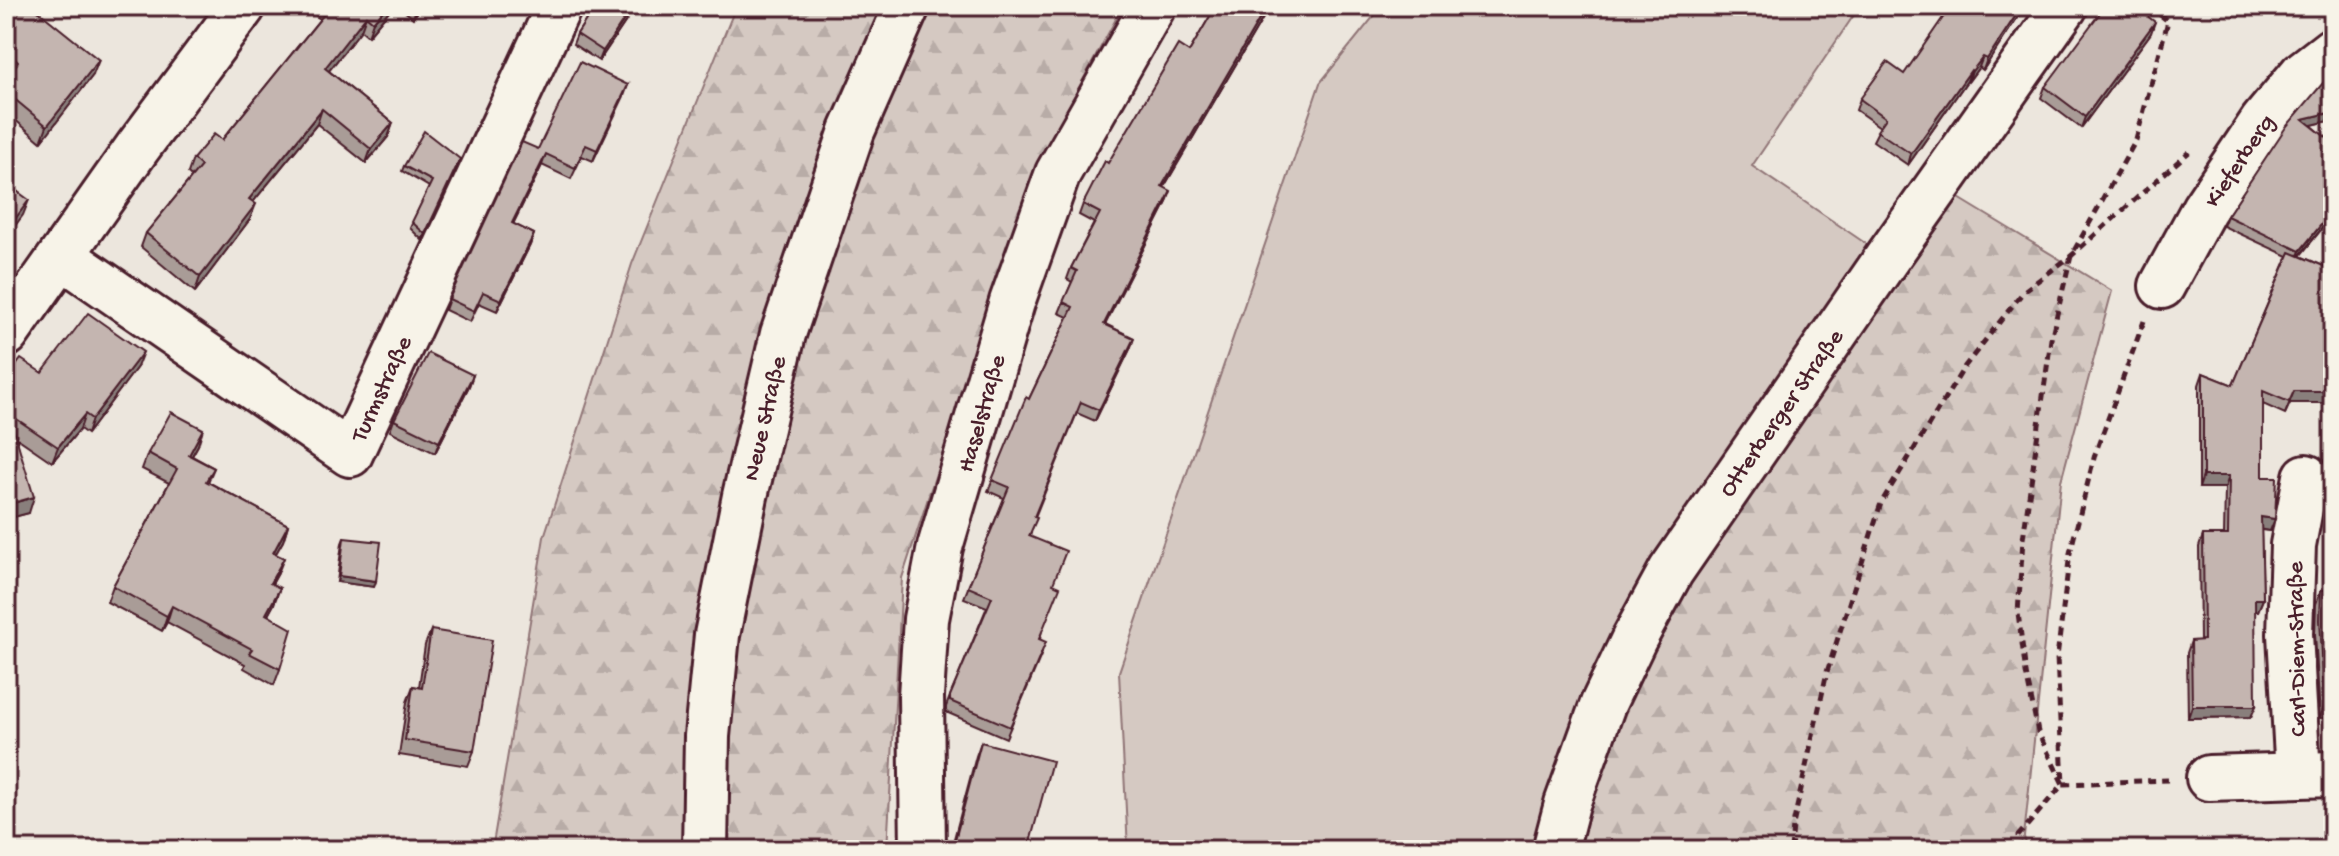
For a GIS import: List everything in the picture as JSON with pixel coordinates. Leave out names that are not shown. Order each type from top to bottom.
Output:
[{"type":"street","points":[[6,334],[138,147],[243,6]]},
{"type":"street","name":"Turmstraße","points":[[62,256],[350,454],[559,6]]},
{"type":"street","name":"Neue Straße","points":[[705,850],[707,736],[717,635],[779,349],[852,131],[907,6]]},
{"type":"street","name":"Haselstraße","points":[[923,850],[921,696],[926,619],[940,547],[1012,302],[1058,173],[1153,6]]},
{"type":"street","name":"Otterberger Straße","points":[[1555,850],[1567,804],[1603,704],[1671,571],[2065,6]]},
{"type":"street","name":"Kieferberg","points":[[2162,286],[2204,209],[2263,121],[2302,74],[2333,50]]},
{"type":"street","name":"Carl-Diem-Straße","points":[[2209,778],[2316,774],[2290,634],[2293,545],[2306,477]]},
{"type":"path","points":[[2063,784],[2038,732],[2026,673],[2018,613],[2023,539],[2051,339],[2071,256],[2136,140],[2168,21],[2149,6]]},
{"type":"path","points":[[1791,850],[1793,825],[1827,672],[1881,503],[1965,366],[2024,291],[2071,256],[2190,151]]},
{"type":"path","points":[[2022,850],[2018,836],[2063,784],[2057,657],[2070,553],[2095,454],[2145,320],[2162,286]]},
{"type":"path","points":[[2063,784],[2209,778]]},
{"type":"green space","points":[[736,6],[1123,6],[1036,167],[902,578],[887,850],[492,850],[544,537],[632,264]]},
{"type":"green space","points":[[1382,6],[1860,6],[1752,166],[1887,258],[1555,850],[1128,850],[1119,672],[1320,83]]},
{"type":"green space","points":[[1939,186],[2112,291],[2061,481],[2024,837],[2028,850],[1555,850],[1603,704]]},
{"type":"building","points":[[6,6],[35,6],[99,60],[47,126],[6,92],[6,80],[18,62],[6,49]]},
{"type":"building","points":[[327,6],[387,6],[373,22],[366,16],[325,68],[393,123],[371,149],[322,109],[249,199],[256,204],[200,277],[146,233],[201,166],[193,159],[214,134],[222,140],[329,8]]},
{"type":"building","points":[[595,6],[633,6],[603,51],[577,34]]},
{"type":"building","points":[[1216,6],[1267,6],[1162,186],[1171,191],[1104,324],[1134,338],[1099,410],[1081,402],[1034,517],[1037,518],[1029,536],[1066,551],[1053,584],[1060,587],[1039,639],[1046,642],[1010,727],[950,701],[992,597],[968,587],[1009,487],[992,480],[1026,397],[1029,399],[1073,307],[1063,302],[1077,271],[1071,268],[1100,213],[1083,204],[1105,161],[1108,163],[1178,45],[1189,52]]},
{"type":"building","points":[[1951,6],[2022,6],[1987,59],[1983,57],[1971,70],[1911,154],[1877,131],[1886,118],[1860,99],[1887,62],[1904,74]]},
{"type":"building","points":[[2105,6],[2134,6],[2155,22],[2085,117],[2045,87]]},
{"type":"building","points":[[580,62],[628,85],[597,150],[586,145],[575,168],[546,154],[512,223],[534,234],[501,300],[483,292],[474,311],[449,299],[522,142],[538,149]]},
{"type":"building","points":[[2330,77],[2333,81],[2333,112],[2303,119],[2333,143],[2333,210],[2300,251],[2227,216],[2286,127]]},
{"type":"building","points":[[424,131],[460,159],[425,234],[412,222],[432,181],[404,166]]},
{"type":"building","points":[[6,183],[29,200],[6,231]]},
{"type":"building","points":[[2290,252],[2333,270],[2333,343],[2330,349],[2333,349],[2333,391],[2294,391],[2289,402],[2263,391],[2263,477],[2277,477],[2275,519],[2261,517],[2263,599],[2255,599],[2256,706],[2192,706],[2191,641],[2204,640],[2203,535],[2228,535],[2229,476],[2203,476],[2203,373],[2233,385]]},
{"type":"building","points":[[88,313],[143,352],[92,419],[85,414],[58,447],[9,414],[34,497],[6,505],[6,379],[21,359],[42,373]]},
{"type":"building","points":[[428,353],[473,375],[439,442],[394,420]]},
{"type":"building","points":[[171,412],[203,429],[189,455],[214,468],[206,481],[288,525],[273,553],[284,558],[270,583],[280,588],[266,614],[292,629],[280,669],[249,653],[252,649],[172,606],[167,616],[113,586],[177,469],[148,453]]},
{"type":"building","points":[[344,538],[381,542],[376,581],[339,576]]},
{"type":"building","points":[[2321,590],[2333,590],[2333,704],[2325,704]]},
{"type":"building","points":[[431,630],[492,640],[474,751],[405,740],[413,686],[422,688]]},
{"type":"building","points":[[981,742],[1052,761],[1028,850],[978,850],[979,846],[955,840]]}]
